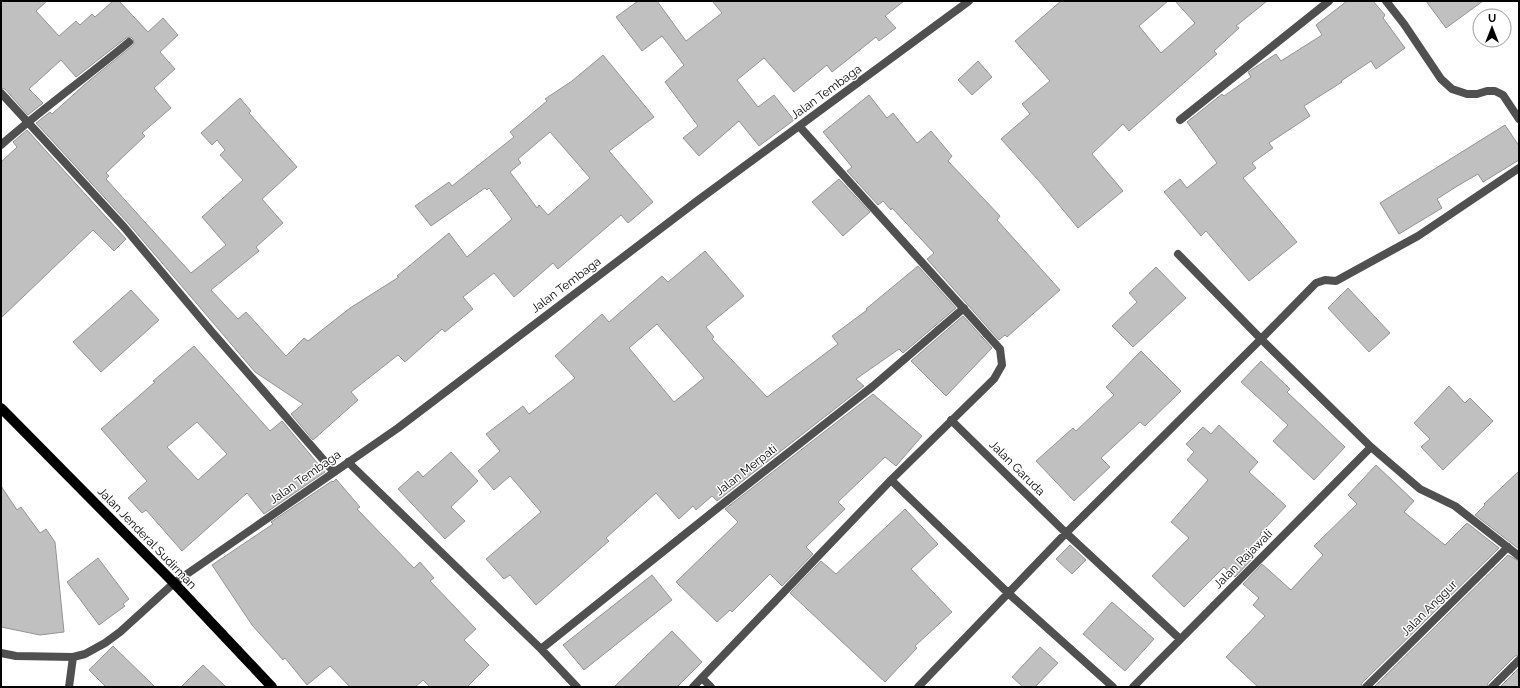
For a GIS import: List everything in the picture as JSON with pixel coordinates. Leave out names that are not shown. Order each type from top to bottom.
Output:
[{"type":"main road","name":"Jalan Jenderal Sudirman","points":[[1,408],[174,583],[272,687]]},
{"type":"street","name":"Jalan Tembaga","points":[[73,657],[85,654],[105,643],[120,632],[174,583],[398,428],[697,201],[969,1]]},
{"type":"street","points":[[1180,120],[1329,1]]},
{"type":"street","points":[[1386,1],[1404,24],[1440,79],[1452,89],[1467,94],[1495,91],[1503,95],[1519,119]]},
{"type":"street","points":[[1,146],[28,122],[82,81],[129,42]]},
{"type":"street","points":[[1,93],[124,227],[212,332],[334,472]]},
{"type":"street","points":[[694,687],[891,480],[994,379],[1002,365],[1000,349],[799,126]]},
{"type":"street","points":[[918,687],[1066,533],[1316,283],[1325,280],[1336,281],[1418,236],[1519,168]]},
{"type":"street","points":[[1178,254],[1371,448],[1420,489],[1455,506],[1519,556]]},
{"type":"street","name":"Jalan Merpati","points":[[541,649],[872,387],[964,308]]},
{"type":"street","name":"Jalan Garuda","points":[[951,420],[1066,533],[1180,639]]},
{"type":"street","name":"Jalan Rajawali","points":[[1133,687],[1371,448]]},
{"type":"street","points":[[348,462],[541,649],[577,687]]},
{"type":"street","points":[[891,480],[1008,593],[1113,687]]},
{"type":"street","name":"Jalan Anggur","points":[[1366,687],[1508,547]]},
{"type":"street","points":[[1,653],[16,656],[73,657],[69,687]]},
{"type":"street","points":[[1492,687],[1519,660]]},
{"type":"street","points":[[702,678],[711,687]]},
{"type":"building","points":[[1,1],[47,1],[36,11],[59,36],[76,21],[80,25],[92,14],[95,17],[113,1],[119,1],[148,32],[163,18],[178,35],[160,52],[175,69],[154,88],[171,108],[142,133],[145,136],[106,173],[109,176],[106,179],[191,273],[226,245],[202,217],[243,180],[220,155],[225,150],[217,140],[212,145],[201,133],[240,98],[251,111],[249,113],[297,167],[262,199],[283,223],[256,247],[259,251],[211,290],[238,319],[246,312],[286,356],[304,338],[308,341],[350,308],[399,277],[397,276],[449,233],[467,257],[512,219],[489,188],[487,190],[485,188],[431,226],[415,206],[449,182],[452,186],[514,137],[510,132],[547,101],[545,99],[572,81],[603,55],[654,117],[609,151],[653,202],[628,223],[621,215],[558,269],[553,263],[514,297],[494,273],[463,297],[473,309],[445,332],[442,329],[405,362],[398,355],[351,392],[358,400],[313,440],[291,414],[303,404],[255,372],[128,223],[36,123],[50,112],[52,114],[84,85],[132,46],[134,44],[133,39],[131,37],[126,38],[76,77],[61,60],[29,89],[43,103],[28,115],[5,89],[1,88]],"holes":[[[550,132],[590,178],[548,215],[539,205],[537,208],[510,172],[521,163],[518,159]]]},
{"type":"building","points":[[638,1],[657,1],[686,41],[722,13],[712,1],[904,1],[885,16],[896,28],[879,41],[876,37],[832,72],[827,65],[794,92],[764,58],[737,80],[758,107],[774,95],[794,120],[759,146],[739,121],[699,156],[683,138],[698,126],[665,82],[684,65],[662,36],[642,51],[616,17]]},
{"type":"building","points":[[1061,1],[1168,1],[1139,26],[1161,53],[1195,23],[1175,1],[1267,1],[1236,26],[1239,28],[1214,51],[1217,54],[1129,131],[1123,124],[1092,154],[1123,191],[1078,228],[1039,181],[1001,139],[1030,114],[1022,104],[1050,81],[1015,41]]},
{"type":"building","points":[[1347,1],[1373,1],[1385,15],[1383,18],[1405,48],[1376,69],[1371,61],[1341,81],[1342,82],[1304,106],[1310,116],[1269,143],[1273,148],[1252,163],[1256,168],[1243,178],[1297,242],[1249,281],[1206,231],[1201,236],[1164,192],[1180,179],[1187,188],[1217,163],[1187,122],[1222,94],[1224,96],[1251,77],[1248,72],[1276,54],[1281,61],[1322,35],[1316,25]]},
{"type":"building","points":[[1426,1],[1483,1],[1472,8],[1446,28]]},
{"type":"building","points":[[978,61],[992,77],[972,95],[958,80]]},
{"type":"building","points":[[869,95],[887,118],[893,113],[917,143],[931,131],[952,156],[948,161],[1000,216],[997,220],[1060,290],[1007,337],[1005,335],[999,340],[927,259],[934,253],[892,208],[891,210],[883,201],[878,205],[847,171],[852,167],[823,132]]},
{"type":"building","points":[[1505,125],[1519,146],[1519,160],[1483,182],[1478,174],[1459,185],[1437,199],[1442,208],[1399,234],[1380,203]]},
{"type":"building","points":[[27,130],[126,239],[114,251],[93,230],[1,318],[1,162],[17,147],[13,142]]},
{"type":"building","points":[[839,179],[870,212],[843,236],[812,202]]},
{"type":"building","points":[[705,251],[744,296],[706,327],[714,337],[712,339],[767,397],[838,344],[832,336],[867,310],[866,309],[918,266],[956,308],[903,353],[899,349],[856,379],[864,386],[717,501],[712,496],[696,510],[693,506],[679,519],[656,493],[606,538],[609,541],[536,605],[510,575],[504,579],[486,559],[541,512],[510,476],[494,490],[478,471],[500,451],[486,434],[523,406],[529,414],[575,378],[555,356],[602,314],[609,322],[662,276],[668,282]],"holes":[[[657,324],[704,378],[674,402],[629,348]]]},
{"type":"building","points":[[1156,267],[1186,298],[1133,347],[1112,326],[1137,302],[1129,293]]},
{"type":"building","points":[[1348,288],[1390,333],[1369,352],[1328,308]]},
{"type":"building","points":[[131,290],[159,320],[101,372],[73,342]]},
{"type":"building","points":[[963,316],[992,348],[946,396],[911,361]]},
{"type":"building","points":[[194,346],[270,431],[282,421],[325,472],[264,514],[247,493],[182,551],[146,510],[142,513],[128,498],[147,481],[101,429],[155,382],[153,381]],"holes":[[[197,422],[227,454],[198,480],[167,447]]]},
{"type":"building","points":[[1141,351],[1181,391],[1145,426],[1140,422],[1101,458],[1110,467],[1074,501],[1036,461],[1073,428],[1076,431],[1114,395],[1106,387]]},
{"type":"building","points":[[1261,361],[1290,389],[1287,392],[1345,447],[1314,480],[1273,441],[1288,425],[1241,382]]},
{"type":"building","points":[[1449,386],[1465,403],[1470,398],[1493,421],[1443,470],[1421,447],[1430,439],[1414,423]]},
{"type":"building","points":[[873,394],[922,436],[896,466],[885,457],[838,502],[845,509],[806,547],[813,554],[782,586],[770,574],[732,612],[730,610],[717,622],[676,582],[738,522],[725,509]]},
{"type":"building","points":[[1219,425],[1258,462],[1249,472],[1286,506],[1260,534],[1266,540],[1253,556],[1254,557],[1235,577],[1224,567],[1184,607],[1152,576],[1189,538],[1171,522],[1208,480],[1187,460],[1194,452],[1186,444],[1203,427],[1211,434]]},
{"type":"building","points":[[451,452],[478,481],[451,507],[465,521],[445,539],[398,489],[418,471],[423,477]]},
{"type":"building","points":[[1376,465],[1414,501],[1404,512],[1445,545],[1467,523],[1499,548],[1362,683],[1361,687],[1258,687],[1226,657],[1265,616],[1253,605],[1259,598],[1243,584],[1262,564],[1291,590],[1323,555],[1314,546],[1357,504],[1348,495]]},
{"type":"building","points":[[1519,471],[1519,549],[1475,515],[1485,505],[1484,504]]},
{"type":"building","points":[[336,479],[360,507],[357,509],[414,568],[420,562],[434,578],[430,581],[476,629],[464,640],[489,665],[467,687],[430,687],[423,680],[415,687],[350,687],[330,666],[307,685],[285,658],[283,660],[252,625],[212,565],[273,524],[271,522]]},
{"type":"building","points":[[1,486],[17,510],[21,507],[40,533],[46,529],[55,542],[64,632],[40,635],[1,627]]},
{"type":"building","points":[[905,509],[938,544],[911,569],[952,612],[915,646],[917,648],[885,682],[790,593],[821,561],[836,574]]},
{"type":"building","points":[[1070,545],[1086,560],[1072,574],[1056,559]]},
{"type":"building","points":[[1508,555],[1519,561],[1519,655],[1515,656],[1488,683],[1487,687],[1374,687]]},
{"type":"building","points":[[98,558],[129,599],[123,604],[125,606],[99,625],[67,582]]},
{"type":"building","points":[[652,575],[672,600],[584,670],[563,645]]},
{"type":"building","points":[[1112,602],[1154,639],[1125,671],[1083,634]]},
{"type":"building","points":[[672,631],[702,662],[677,687],[614,687]]},
{"type":"building","points":[[113,646],[155,687],[106,687],[89,670]]},
{"type":"building","points":[[1040,647],[1058,663],[1035,687],[1023,687],[1012,677]]},
{"type":"building","points":[[203,665],[226,687],[181,687]]},
{"type":"building","points":[[1519,668],[1519,687],[1500,687]]}]
